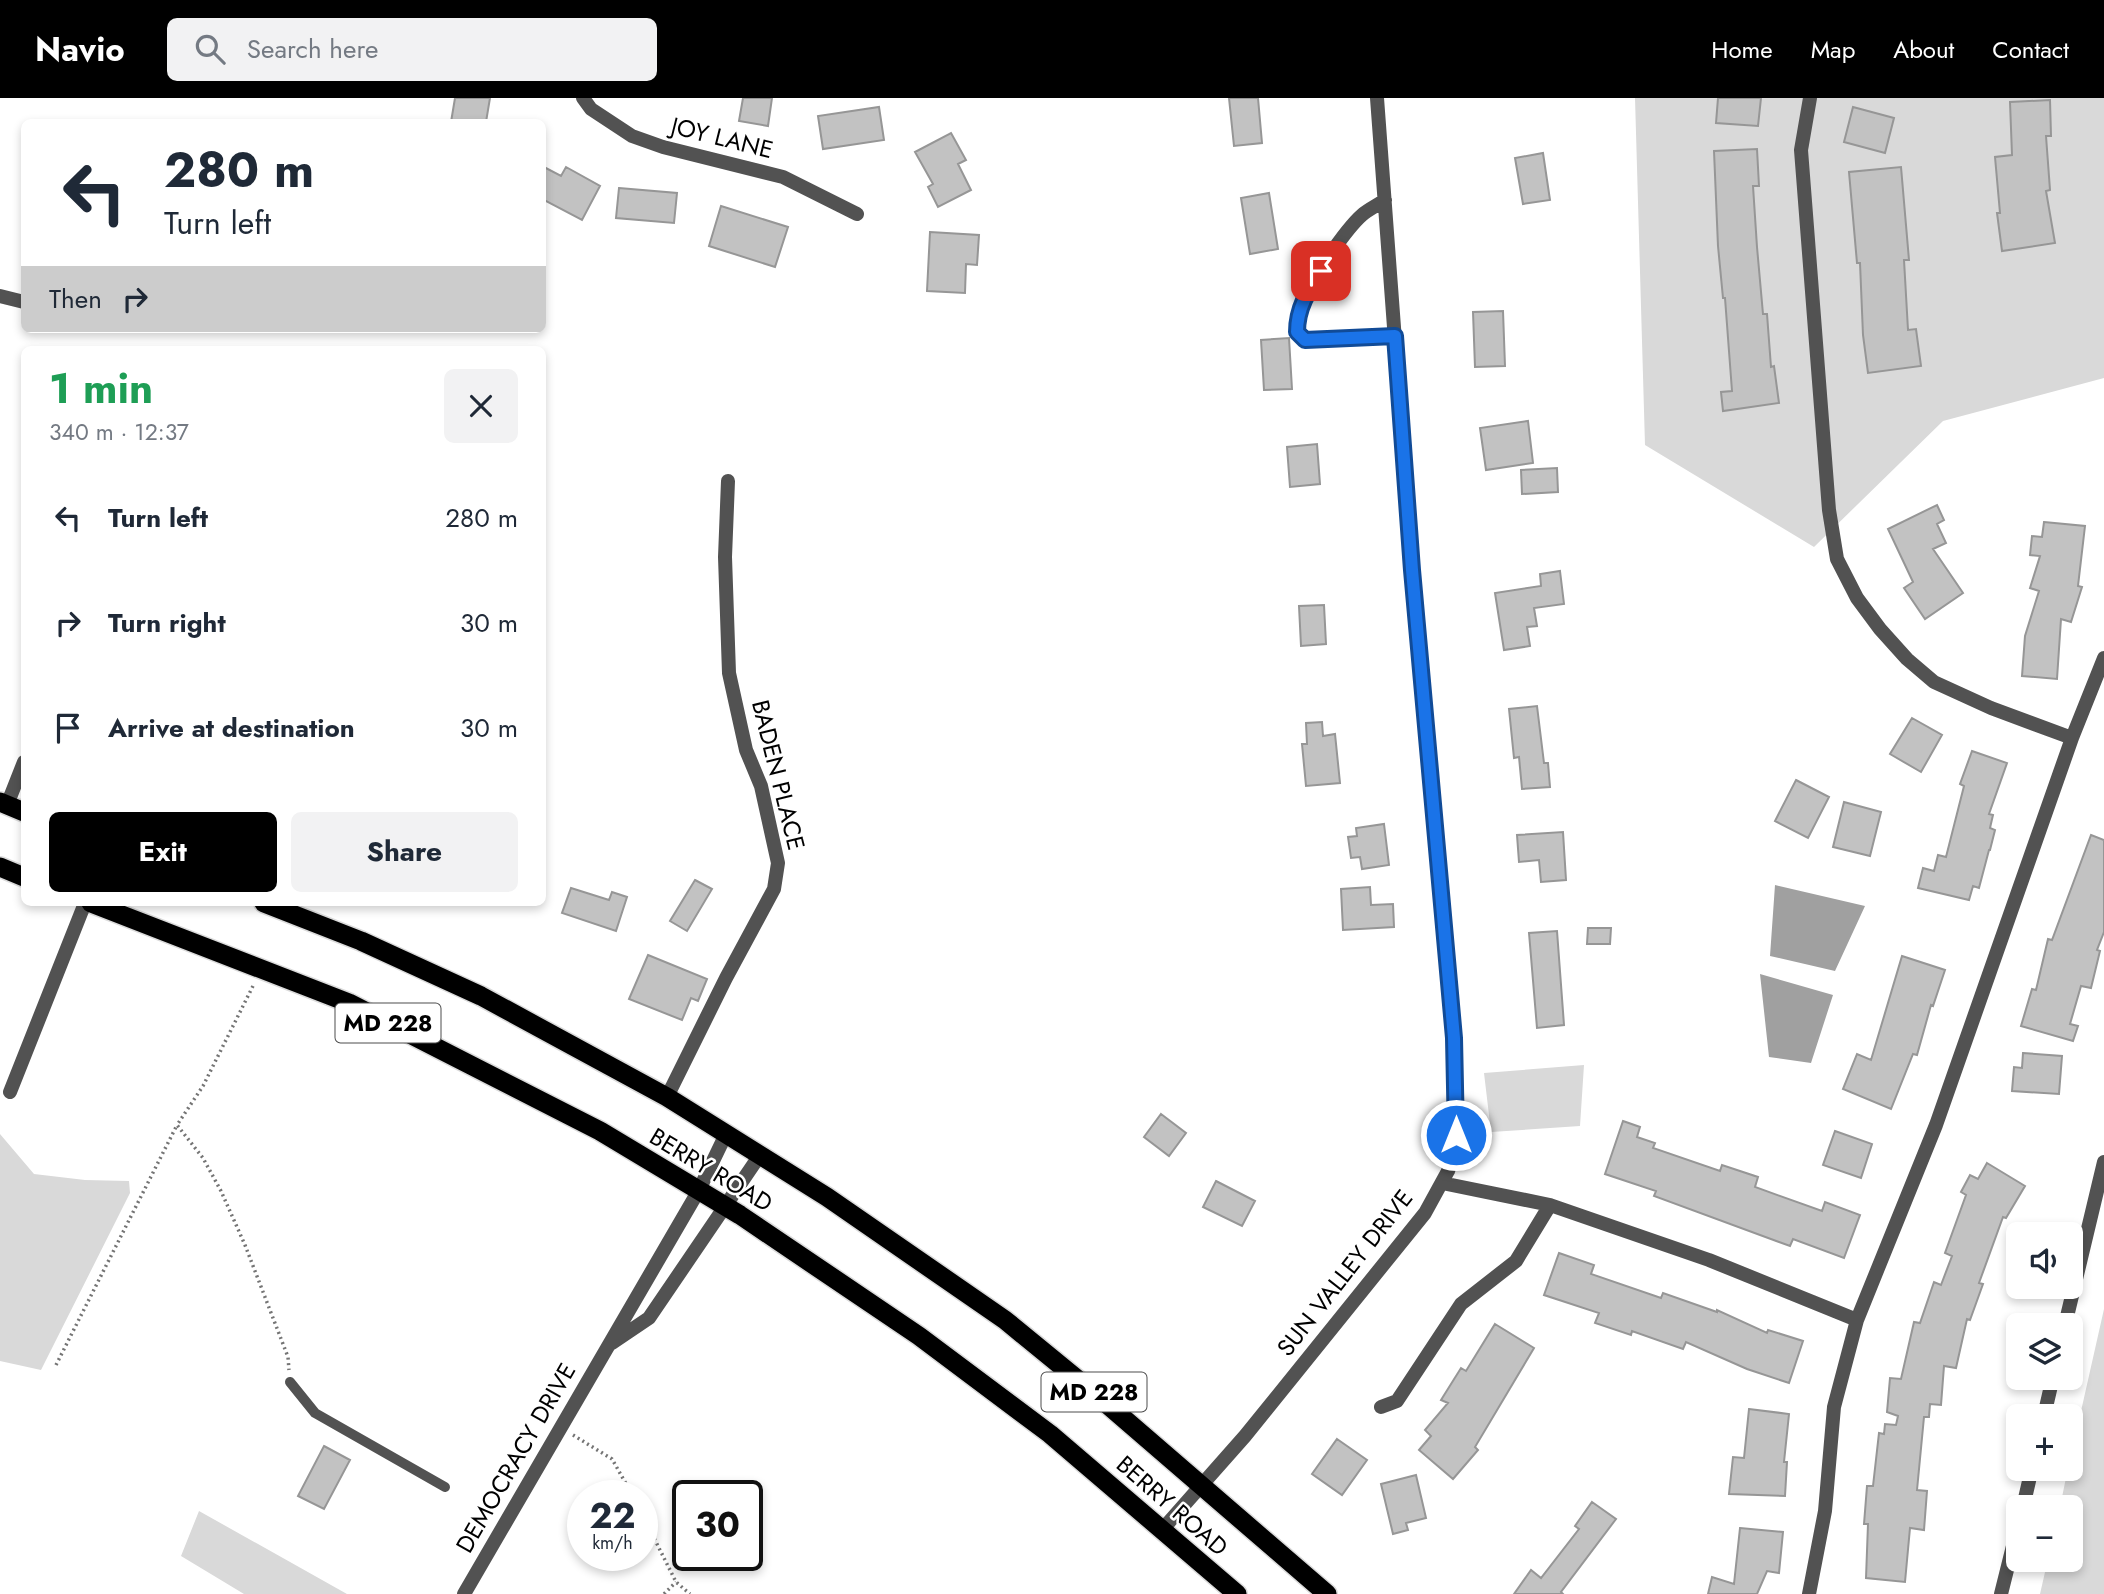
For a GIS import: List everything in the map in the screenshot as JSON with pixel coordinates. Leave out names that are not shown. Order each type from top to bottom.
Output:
[{"type":"highway","points":[[0,867],[21,876]]},
{"type":"highway","name":"BERRY ROAD","points":[[99,906],[349,1003],[600,1131],[699,1190],[919,1336],[1050,1434],[1237,1594]]},
{"type":"highway","name":"BERRY ROAD","points":[[272,906],[361,941],[481,996],[667,1097],[827,1197],[1005,1320],[1093,1392],[1327,1594]]},
{"type":"street","name":"JOY LANE","points":[[583,98],[591,109],[632,136],[663,147],[783,177],[857,214]]},
{"type":"street","name":"SUN VALLEY DRIVE","points":[[1162,1530],[1245,1436],[1425,1213],[1453,1158],[1455,1146],[1454,1038],[1413,583],[1377,98]]},
{"type":"street","points":[[1810,98],[1801,150],[1829,510],[1837,559],[1857,598],[1880,629],[1907,659],[1934,682],[1991,709],[2072,738]]},
{"type":"street","points":[[1385,200],[1362,215],[1343,238],[1301,304],[1297,332],[1305,340],[1395,336]]},
{"type":"street","points":[[0,296],[21,301]]},
{"type":"street","name":"BADEN PLACE","points":[[667,1097],[774,889],[778,863],[761,786],[746,750],[729,673],[725,556],[728,481]]},
{"type":"street","points":[[1809,1594],[1825,1511],[1834,1407],[1857,1320],[1936,1125],[2072,738],[2104,659]]},
{"type":"street","points":[[11,806],[21,772]]},
{"type":"street","points":[[10,1092],[84,906]]},
{"type":"street","name":"DEMOCRACY DRIVE","points":[[464,1594],[699,1190],[726,1134]]},
{"type":"street","name":"DEMOCRACY DRIVE","points":[[608,1346],[649,1318],[760,1155]]},
{"type":"street","points":[[2068,1313],[2104,1162]]},
{"type":"street","points":[[1442,1182],[1550,1205],[1709,1260],[1857,1320]]},
{"type":"street","points":[[1381,1407],[1396,1401],[1461,1304],[1516,1261],[1550,1205]]},
{"type":"street","points":[[2001,1594],[2006,1572]]},
{"type":"lane","points":[[290,1382],[315,1413],[444,1487]]},
{"type":"path","points":[[57,1365],[177,1125],[203,1086],[261,969]]},
{"type":"path","points":[[177,1125],[203,1158],[245,1245],[288,1357],[290,1382]]},
{"type":"path","points":[[560,1428],[612,1458],[624,1480]]},
{"type":"path","points":[[658,1546],[676,1582],[690,1594]]},
{"type":"path","points":[[664,1594],[676,1582]]},
{"type":"shaded area","points":[[1635,98],[2104,98],[2104,378],[1943,421],[1814,547],[1645,445]]},
{"type":"shaded area","points":[[1775,885],[1865,906],[1835,971],[1770,956]]},
{"type":"shaded area","points":[[1760,974],[1833,995],[1811,1063],[1769,1057]]},
{"type":"shaded area","points":[[1584,1065],[1580,1126],[1491,1132],[1484,1073]]},
{"type":"shaded area","points":[[0,1134],[34,1174],[85,1180],[129,1181],[130,1193],[41,1370],[0,1361]]},
{"type":"shaded area","points":[[2104,1309],[2104,1594],[2040,1594],[2045,1572],[2083,1572],[2083,1495],[2062,1495],[2065,1481],[2083,1481],[2083,1404]]},
{"type":"shaded area","points":[[199,1511],[347,1594],[244,1594],[181,1556]]},
{"type":"building","points":[[455,98],[490,98],[486,119],[452,119]]},
{"type":"building","points":[[743,98],[772,98],[768,126],[739,121]]},
{"type":"building","points":[[1229,98],[1258,98],[1262,143],[1234,146]]},
{"type":"building","points":[[1718,98],[1761,98],[1758,126],[1716,123]]},
{"type":"building","points":[[2050,100],[2051,136],[2046,136],[2050,190],[2046,191],[2055,243],[2002,251],[1997,213],[2000,213],[1995,157],[2012,155],[2010,102]]},
{"type":"building","points":[[879,107],[884,140],[823,149],[818,116]]},
{"type":"building","points":[[1853,107],[1894,118],[1885,153],[1844,142]]},
{"type":"building","points":[[951,133],[966,160],[958,164],[971,190],[938,207],[928,187],[933,184],[915,152]]},
{"type":"building","points":[[1757,149],[1759,186],[1753,186],[1757,247],[1763,314],[1767,314],[1771,367],[1774,366],[1779,403],[1723,411],[1721,392],[1732,391],[1718,246],[1714,151]]},
{"type":"building","points":[[1543,153],[1550,200],[1523,204],[1515,158]]},
{"type":"building","points":[[566,167],[600,186],[582,220],[546,201],[546,168],[561,176]]},
{"type":"building","points":[[1901,167],[1909,260],[1904,260],[1908,330],[1916,329],[1921,366],[1868,373],[1863,335],[1860,263],[1857,263],[1849,172]]},
{"type":"building","points":[[619,188],[677,193],[674,223],[616,218]]},
{"type":"building","points":[[1269,193],[1278,249],[1250,254],[1241,198]]},
{"type":"building","points":[[721,206],[788,227],[775,267],[709,246]]},
{"type":"building","points":[[930,232],[979,235],[977,265],[966,264],[965,293],[927,291]]},
{"type":"building","points":[[1503,311],[1505,366],[1475,367],[1473,312]]},
{"type":"building","points":[[1289,338],[1292,389],[1264,390],[1261,340]]},
{"type":"building","points":[[1528,421],[1533,463],[1486,470],[1480,428]]},
{"type":"building","points":[[1317,444],[1320,484],[1290,487],[1287,447]]},
{"type":"building","points":[[1557,468],[1558,492],[1522,494],[1521,470]]},
{"type":"building","points":[[1937,505],[1944,520],[1937,524],[1946,543],[1933,549],[1963,593],[1925,619],[1904,588],[1913,582],[1888,529]]},
{"type":"building","points":[[2044,522],[2085,526],[2078,586],[2082,587],[2071,622],[2061,619],[2057,679],[2022,676],[2025,636],[2039,591],[2030,588],[2040,556],[2030,555],[2032,536],[2042,537]]},
{"type":"building","points":[[1560,571],[1564,604],[1534,608],[1537,626],[1527,627],[1530,646],[1504,650],[1495,593],[1541,586],[1540,574]]},
{"type":"building","points":[[1324,605],[1326,644],[1301,646],[1299,606]]},
{"type":"building","points":[[1537,706],[1544,763],[1548,763],[1550,787],[1522,789],[1519,757],[1514,758],[1509,709]]},
{"type":"building","points":[[1912,718],[1942,735],[1921,772],[1890,754]]},
{"type":"building","points":[[1322,722],[1323,736],[1335,734],[1340,783],[1306,786],[1302,744],[1307,744],[1306,723]]},
{"type":"building","points":[[1972,751],[2007,763],[1989,814],[1993,815],[1990,828],[1995,830],[1990,850],[1979,888],[1973,886],[1969,900],[1918,888],[1923,868],[1934,871],[1938,855],[1946,857],[1964,786],[1960,784]]},
{"type":"building","points":[[1796,780],[1829,797],[1808,838],[1775,821]]},
{"type":"building","points":[[1844,802],[1881,812],[1870,856],[1833,847]]},
{"type":"building","points":[[1384,824],[1389,865],[1362,869],[1360,857],[1351,858],[1348,837],[1357,836],[1356,828]]},
{"type":"building","points":[[1563,832],[1566,880],[1541,882],[1539,860],[1519,862],[1517,835]]},
{"type":"building","points":[[2091,835],[2104,840],[2104,932],[2097,950],[2100,951],[2091,988],[2081,986],[2070,1024],[2078,1026],[2073,1041],[2021,1026],[2032,989],[2036,990],[2048,939],[2052,940]]},
{"type":"building","points":[[695,880],[712,889],[687,931],[670,921]]},
{"type":"building","points":[[1370,887],[1371,905],[1393,904],[1394,927],[1343,930],[1341,889]]},
{"type":"building","points":[[571,888],[609,900],[612,892],[627,897],[616,931],[562,913]]},
{"type":"building","points":[[1588,928],[1611,928],[1610,944],[1587,944]]},
{"type":"building","points":[[1557,931],[1564,1025],[1537,1028],[1529,933]]},
{"type":"building","points":[[648,955],[707,979],[698,1001],[691,998],[682,1020],[629,999]]},
{"type":"building","points":[[1902,956],[1945,970],[1933,1006],[1931,1005],[1917,1055],[1913,1054],[1891,1109],[1843,1089],[1857,1054],[1871,1060]]},
{"type":"building","points":[[2023,1053],[2062,1056],[2059,1094],[2012,1091],[2014,1067],[2022,1068]]},
{"type":"building","points":[[1161,1114],[1186,1133],[1169,1156],[1144,1137]]},
{"type":"building","points":[[1623,1121],[1640,1127],[1637,1137],[1655,1143],[1653,1148],[1720,1171],[1722,1165],[1758,1177],[1755,1187],[1822,1211],[1825,1202],[1860,1215],[1844,1258],[1793,1239],[1790,1246],[1654,1196],[1656,1191],[1605,1174]]},
{"type":"building","points":[[1835,1131],[1872,1144],[1861,1178],[1823,1165]]},
{"type":"building","points":[[1987,1163],[2025,1186],[2006,1218],[2003,1217],[1979,1283],[1983,1284],[1970,1320],[1967,1319],[1956,1368],[1944,1366],[1941,1405],[1930,1404],[1929,1417],[1924,1417],[1917,1490],[1927,1491],[1924,1530],[1910,1528],[1905,1582],[1866,1578],[1868,1524],[1864,1524],[1867,1486],[1873,1486],[1879,1433],[1884,1434],[1885,1424],[1896,1425],[1898,1416],[1887,1412],[1890,1378],[1901,1379],[1914,1322],[1920,1323],[1934,1282],[1941,1285],[1952,1256],[1945,1253],[1966,1195],[1961,1192],[1970,1175],[1978,1179]]},
{"type":"building","points":[[1216,1181],[1255,1201],[1242,1226],[1203,1207]]},
{"type":"building","points":[[1559,1253],[1594,1265],[1591,1274],[1661,1298],[1663,1293],[1717,1310],[1767,1333],[1768,1330],[1803,1341],[1789,1383],[1747,1369],[1686,1342],[1683,1349],[1632,1331],[1631,1335],[1595,1323],[1599,1313],[1544,1295]]},
{"type":"building","points":[[1495,1324],[1534,1348],[1475,1447],[1478,1450],[1453,1479],[1419,1450],[1431,1436],[1425,1430],[1448,1403],[1441,1400],[1461,1368],[1466,1371]]},
{"type":"building","points":[[1749,1409],[1789,1414],[1784,1462],[1787,1462],[1785,1496],[1729,1494],[1733,1457],[1744,1458]]},
{"type":"building","points":[[1337,1439],[1367,1460],[1342,1495],[1312,1474]]},
{"type":"building","points":[[324,1446],[350,1460],[324,1509],[298,1496]]},
{"type":"building","points":[[1416,1475],[1426,1518],[1406,1523],[1408,1530],[1393,1534],[1381,1484]]},
{"type":"building","points":[[1592,1502],[1616,1519],[1561,1592],[1563,1594],[1514,1594],[1531,1570],[1541,1578],[1579,1529],[1575,1526]]},
{"type":"building","points":[[1740,1528],[1783,1532],[1779,1573],[1767,1571],[1757,1594],[1708,1594],[1712,1577],[1734,1584]]},
{"type":"route","points":[[1321,271],[1301,304],[1297,318],[1297,332],[1305,340],[1395,336],[1412,570],[1454,1038],[1456,1135]]}]
